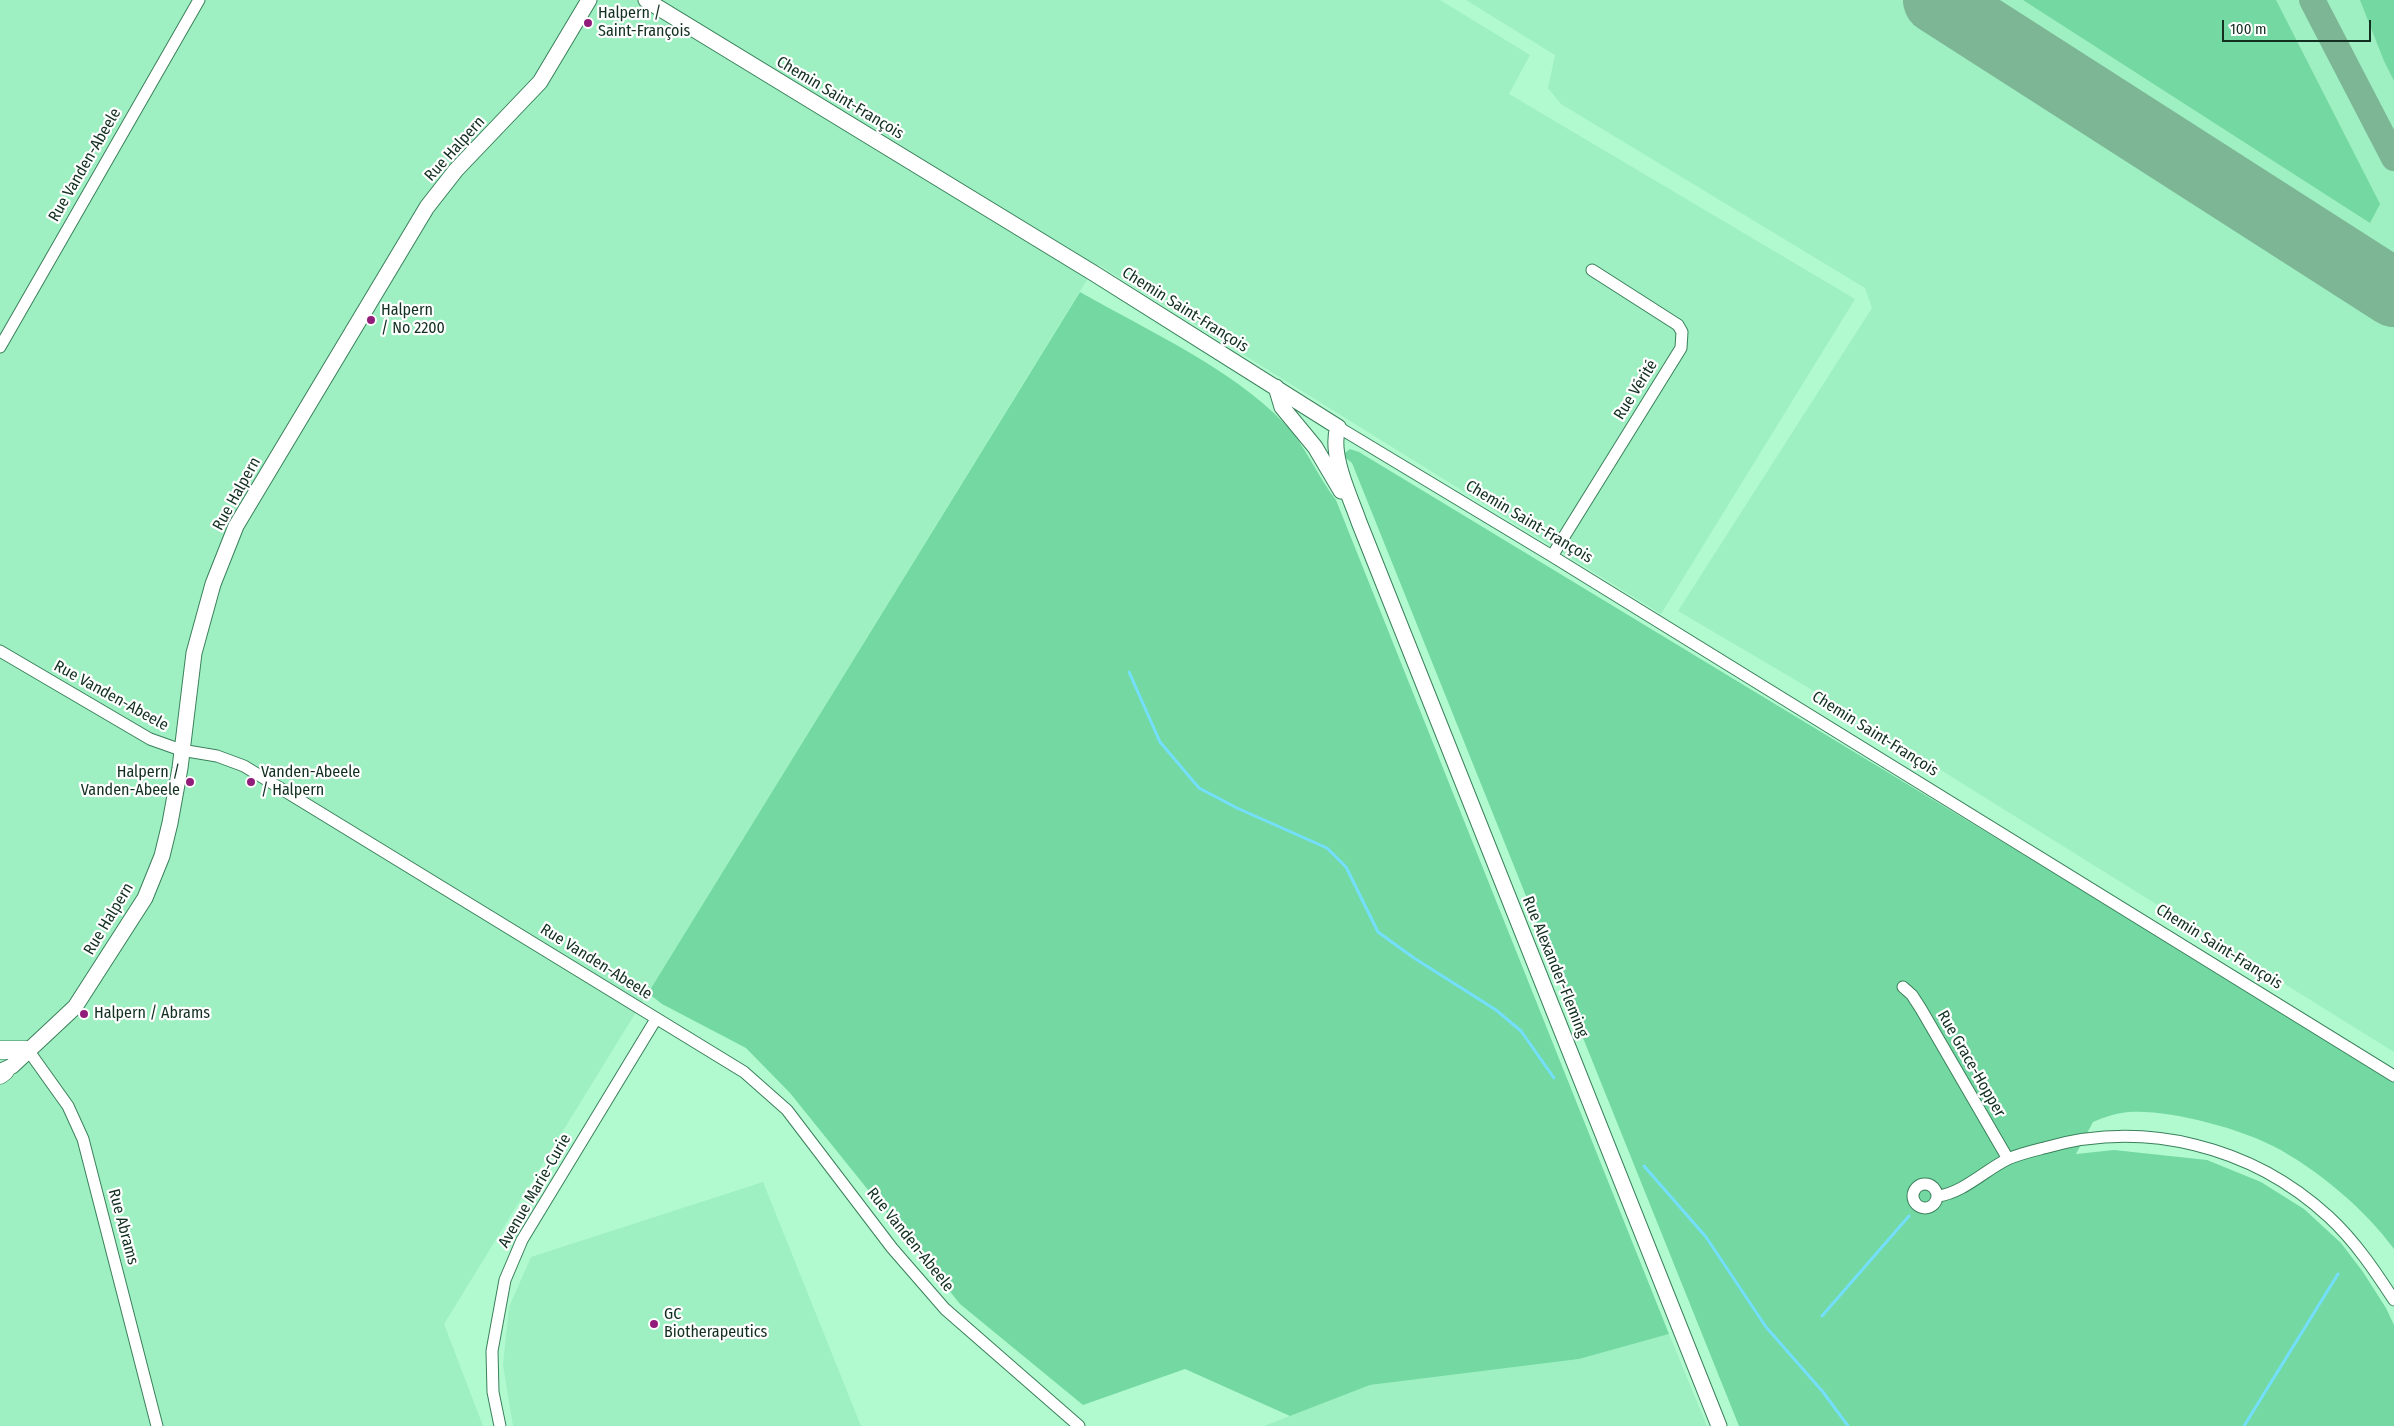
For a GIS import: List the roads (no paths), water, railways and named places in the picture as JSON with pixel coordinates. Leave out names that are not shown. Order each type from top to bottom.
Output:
[{"type":"main road","points":[[0,1050],[28,1050]]},
{"type":"street","name":"Rue Vanden-Abeele","points":[[0,347],[199,0]]},
{"type":"street","name":"Rue Halpern","points":[[1,1070],[28,1050],[75,1007],[145,898],[162,856],[170,823],[194,653],[213,584],[236,526],[427,207],[456,170],[540,82],[588,0]]},
{"type":"street","name":"Chemin Saint-François","points":[[646,0],[2394,1076]]},
{"type":"street","name":"Rue Vérité","points":[[1552,556],[1681,348],[1683,340],[1678,325],[1592,270]]},
{"type":"street","name":"Rue Alexander-Fleming","points":[[1276,387],[1282,407],[1315,447],[1359,522]]},
{"type":"street","name":"Rue Alexander-Fleming","points":[[1338,427],[1336,436],[1338,459],[1359,522],[1719,1426]]},
{"type":"street","name":"Rue Vanden-Abeele","points":[[0,651],[150,739],[181,750],[217,756],[244,766],[488,913],[744,1072],[786,1110],[892,1248],[945,1308],[1080,1426]]},
{"type":"street","name":"Rue Grace-Hopper","points":[[1902,987],[1921,1009],[2008,1159]]},
{"type":"street","name":"Avenue Marie-Curie","points":[[500,1426],[493,1392],[492,1350],[505,1280],[522,1240],[656,1019]]},
{"type":"street","name":"Rue Abrams","points":[[28,1050],[70,1109],[83,1139],[157,1426]]},
{"type":"street","points":[[1938,1196],[1950,1194],[2008,1159],[2074,1141],[2141,1136],[2196,1145],[2234,1157],[2279,1178],[2330,1217],[2357,1248],[2394,1300]]},
{"type":"waterway","points":[[1129,672],[1160,742],[1199,788],[1237,808],[1327,848],[1346,867],[1378,932],[1414,958],[1496,1010],[1521,1031],[1554,1078]]},
{"type":"waterway","points":[[1644,1166],[1706,1237],[1766,1327],[1823,1392],[1848,1426]]},
{"type":"waterway","points":[[1822,1316],[1909,1216]]},
{"type":"waterway","points":[[2244,1426],[2338,1274]]},
{"type":"place","name":"Halpern / Saint-François","points":[[588,23]]},
{"type":"place","name":"Halpern / No 2200","points":[[371,320]]},
{"type":"place","name":"Halpern / Vanden-Abeele","points":[[190,782]]},
{"type":"place","name":"Vanden-Abeele / Halpern","points":[[251,782]]},
{"type":"place","name":"Halpern / Abrams","points":[[84,1014]]},
{"type":"place","name":"GC Biotherapeutics","points":[[654,1324]]}]
